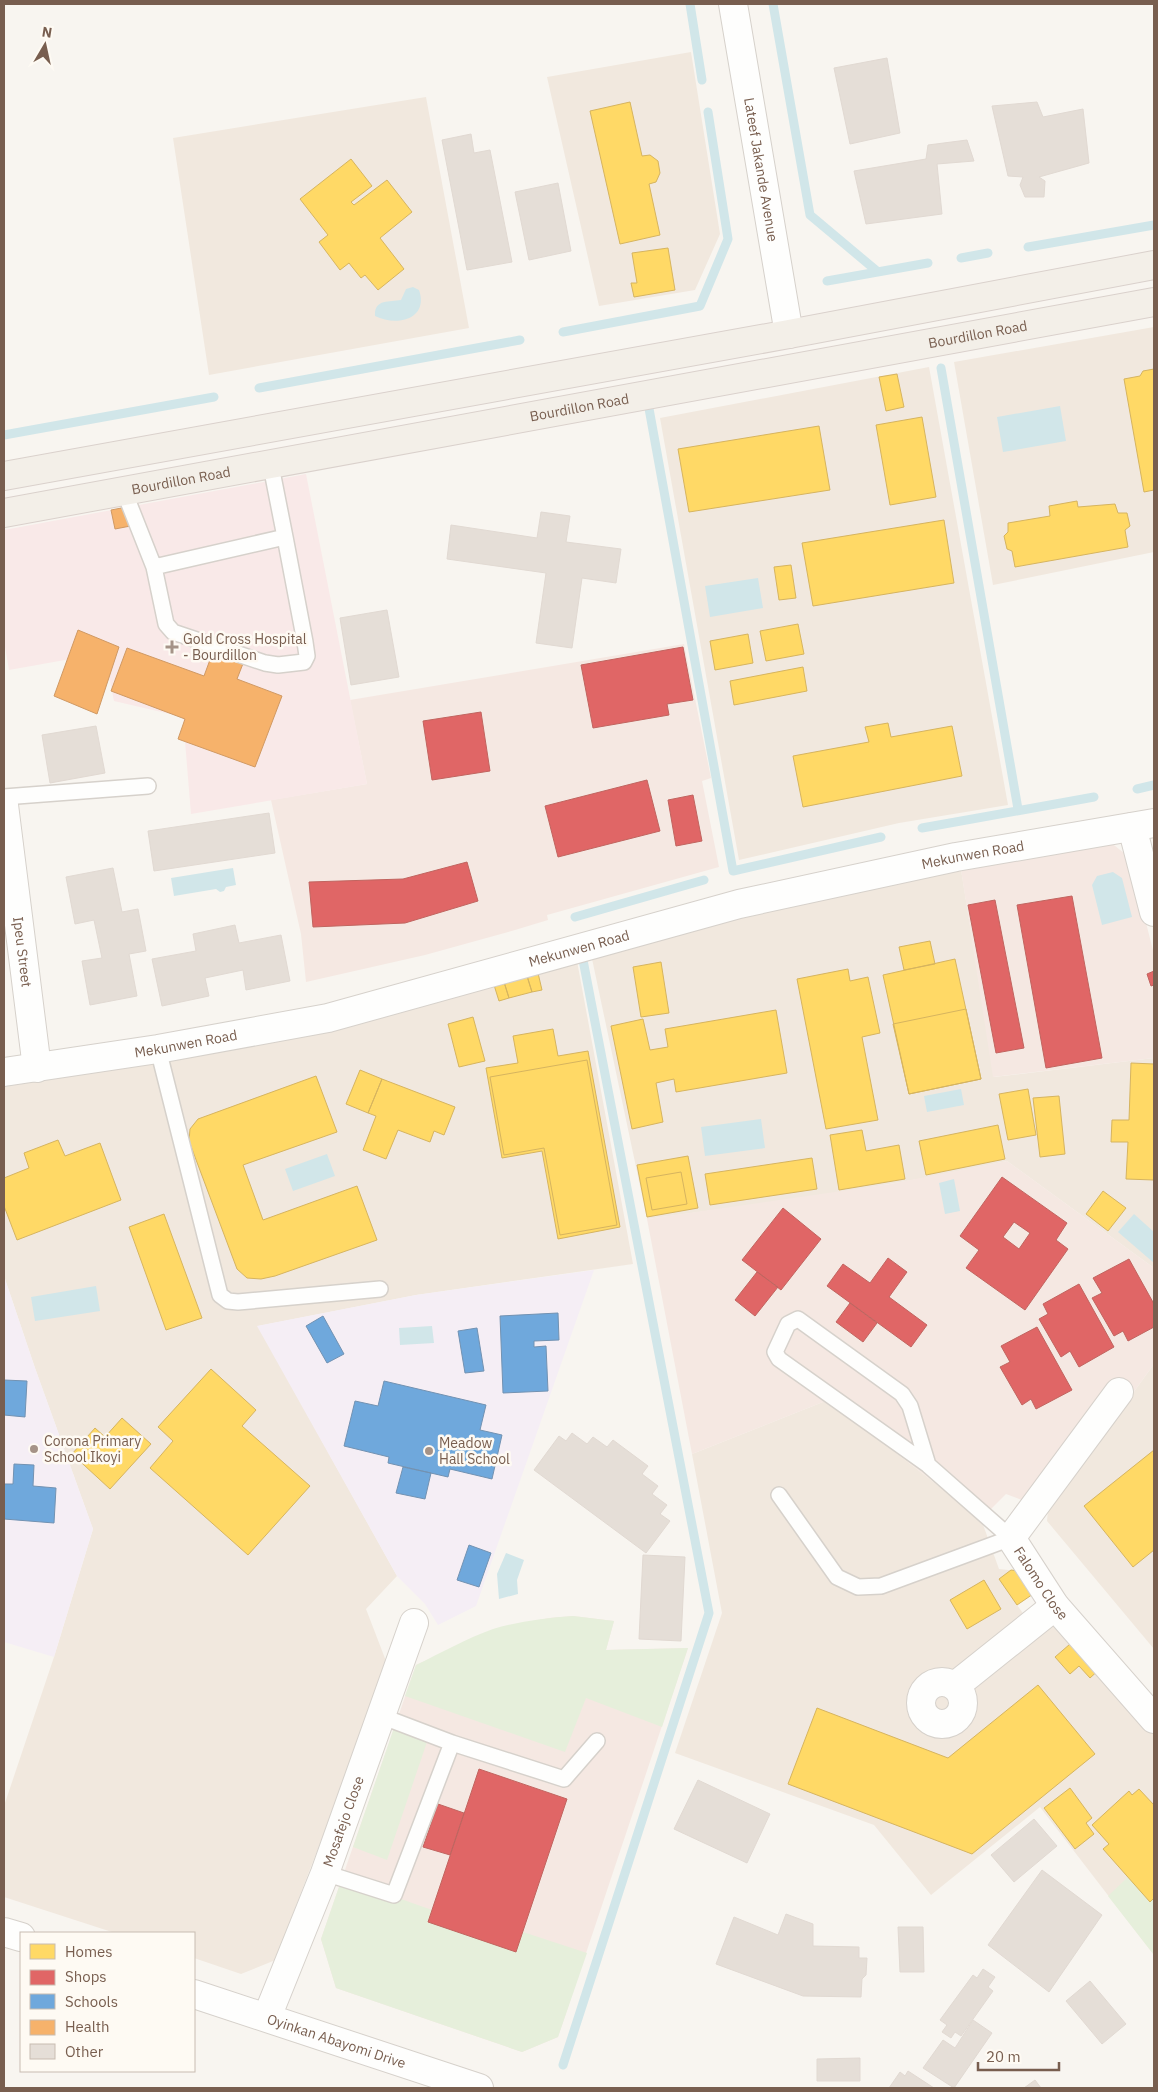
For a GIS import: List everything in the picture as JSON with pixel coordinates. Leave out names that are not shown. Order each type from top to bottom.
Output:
[{"type":"main road","points":[[4,476],[1154,266]]},
{"type":"main road","name":"Bourdillon Road","points":[[4,513],[270,466],[713,382],[1154,302]]},
{"type":"street","name":"Lateef Jakande Avenue","points":[[733,4],[789,334]]},
{"type":"street","name":"Ipeu Street","points":[[4,805],[37,1068]]},
{"type":"street","name":"Mekunwen Road","points":[[4,1072],[158,1049],[328,1018],[739,904],[956,857],[1143,825]]},
{"type":"street","points":[[1143,825],[1154,912]]},
{"type":"street","name":"Falomo Close","points":[[1119,1392],[1011,1538],[1055,1606],[1154,1719]]},
{"type":"street","points":[[955,1686],[1055,1606]]},
{"type":"street","name":"Mosafejo Close","points":[[267,2017],[326,1873],[414,1623]]},
{"type":"street","points":[[4,1932],[20,1938]]},
{"type":"street","name":"Oyinkan Abayomi Drive","points":[[195,1994],[479,2088]]},
{"type":"lane","points":[[124,491],[154,567],[166,624],[173,632],[265,663],[278,665],[304,662],[307,656],[305,642],[270,466]]},
{"type":"lane","points":[[154,567],[285,537]]},
{"type":"lane","points":[[4,796],[148,786]]},
{"type":"lane","points":[[158,1049],[220,1295],[228,1301],[238,1302],[380,1289]]},
{"type":"lane","points":[[779,1495],[837,1577],[858,1587],[881,1586],[1011,1538],[928,1464],[779,1359],[775,1352],[788,1324],[798,1319],[902,1394],[910,1406],[928,1464]]},
{"type":"lane","points":[[381,1716],[452,1743],[564,1779],[597,1741]]},
{"type":"lane","points":[[326,1873],[394,1895],[452,1743]]},
{"type":"shaded area","points":[[691,52],[720,234],[695,290],[599,306],[547,77]]},
{"type":"shaded area","points":[[426,97],[469,328],[209,375],[173,138]]},
{"type":"shaded area","points":[[413,287],[419,290],[421,300],[415,314],[409,318],[393,321],[375,316],[375,311],[380,304],[387,301],[401,300],[406,289]]},
{"type":"shaded area","points":[[1154,327],[1154,552],[993,585],[954,362]]},
{"type":"shaded area","points":[[929,367],[1008,805],[899,823],[739,860],[660,418]]},
{"type":"shaded area","points":[[1060,406],[1066,441],[1003,452],[997,417]]},
{"type":"shaded area","name":"Gold Cross Hospital - Bourdillon","points":[[306,474],[367,784],[191,814],[183,717],[114,701],[104,653],[9,670],[4,641],[4,530]]},
{"type":"shaded area","points":[[758,578],[763,608],[710,617],[705,586]]},
{"type":"shaded area","points":[[684,644],[711,778],[702,781],[719,867],[547,915],[548,920],[515,930],[425,955],[306,982],[301,934],[271,800],[367,784],[350,700]]},
{"type":"shaded area","points":[[1100,834],[1129,857],[1154,954],[1154,1058],[993,1077],[960,863]]},
{"type":"shaded area","points":[[960,863],[994,1077],[1154,1058],[1154,1268],[1007,1161],[825,1195],[647,1219],[591,954],[747,916],[746,907]]},
{"type":"shaded area","points":[[233,868],[236,885],[226,887],[224,891],[220,892],[216,889],[174,896],[171,878]]},
{"type":"shaded area","points":[[1113,872],[1122,878],[1132,917],[1102,925],[1092,885],[1097,876]]},
{"type":"shaded area","points":[[577,961],[633,1264],[416,1295],[258,1326],[397,1576],[366,1609],[386,1661],[278,1959],[241,1974],[195,1958],[195,1932],[112,1932],[4,1897],[4,1806],[54,1657],[93,1529],[4,1276],[4,1087],[124,1066]]},
{"type":"shaded area","points":[[961,1089],[964,1105],[927,1112],[924,1096]]},
{"type":"shaded area","points":[[761,1119],[765,1148],[705,1156],[701,1127]]},
{"type":"shaded area","points":[[327,1154],[335,1176],[293,1191],[285,1169]]},
{"type":"shaded area","points":[[1007,1161],[1154,1268],[1154,1364],[1048,1510],[1006,1494],[981,1519],[828,1400],[692,1454],[647,1219],[890,1184]]},
{"type":"shaded area","points":[[954,1179],[960,1211],[945,1214],[939,1183]]},
{"type":"shaded area","points":[[1134,1214],[1154,1232],[1154,1263],[1118,1232]]},
{"type":"shaded area","name":"Meadow Hall School","points":[[594,1270],[476,1606],[438,1625],[425,1604],[397,1576],[257,1326],[416,1295]]},
{"type":"shaded area","name":"Corona Primary School Ikoyi","points":[[4,1276],[93,1529],[54,1657],[4,1642]]},
{"type":"shaded area","points":[[96,1286],[100,1311],[35,1321],[31,1297]]},
{"type":"shaded area","points":[[432,1326],[434,1343],[400,1345],[399,1328]]},
{"type":"shaded area","points":[[1154,1364],[1154,1649],[1047,1521],[1048,1510]]},
{"type":"shaded area","points":[[828,1400],[981,1519],[999,1569],[1027,1572],[1017,1605],[1035,1630],[1058,1614],[1154,1726],[1154,1955],[1040,1807],[931,1895],[874,1825],[675,1753],[722,1613],[692,1454]]},
{"type":"shaded area","points":[[506,1553],[524,1560],[517,1580],[518,1594],[499,1599],[497,1574]]},
{"type":"shaded area","points":[[573,1616],[614,1621],[606,1650],[688,1648],[558,2037],[522,2052],[336,1988],[321,1939],[416,1665],[492,1630],[549,1618]]},
{"type":"green space","points":[[573,1616],[614,1621],[606,1650],[688,1648],[662,1727],[586,1698],[565,1752],[405,1696],[416,1665],[464,1641],[493,1629],[513,1624]]},
{"type":"green space","points":[[396,1722],[430,1733],[387,1860],[353,1847]]},
{"type":"green space","points":[[1128,1877],[1150,1902],[1154,1898],[1154,1955],[1108,1896]]},
{"type":"green space","points":[[342,1878],[432,1910],[428,1922],[516,1951],[523,1932],[587,1953],[558,2037],[522,2052],[336,1988],[321,1939]]},
{"type":"building: Homes","points":[[630,102],[642,156],[650,155],[658,161],[660,173],[656,182],[649,184],[660,235],[620,244],[590,111]]},
{"type":"building: Homes","points":[[351,159],[372,186],[351,202],[354,205],[387,180],[412,212],[380,238],[404,269],[378,290],[365,275],[361,278],[349,263],[340,270],[319,242],[328,235],[300,199]]},
{"type":"building: Homes","points":[[668,248],[675,290],[634,297],[631,283],[637,283],[632,253]]},
{"type":"building: Homes","points":[[1154,369],[1154,490],[1144,492],[1124,379],[1140,376],[1143,371]]},
{"type":"building: Homes","points":[[897,374],[904,407],[886,411],[879,377]]},
{"type":"building: Homes","points":[[922,417],[936,497],[890,505],[876,425]]},
{"type":"building: Homes","points":[[819,426],[830,490],[689,512],[678,449]]},
{"type":"building: Homes","points":[[1077,501],[1078,507],[1115,504],[1118,513],[1127,513],[1130,526],[1125,530],[1128,547],[1015,567],[1012,551],[1007,549],[1004,536],[1008,532],[1008,523],[1050,516],[1049,506]]},
{"type":"building: Homes","points":[[944,520],[954,583],[813,606],[802,543]]},
{"type":"building: Homes","points":[[791,565],[796,598],[779,600],[774,567]]},
{"type":"building: Homes","points":[[798,624],[804,654],[766,661],[760,631]]},
{"type":"building: Homes","points":[[748,634],[753,663],[715,670],[710,641]]},
{"type":"building: Homes","points":[[803,667],[807,691],[734,705],[730,681]]},
{"type":"building: Homes","points":[[888,723],[891,737],[952,726],[962,776],[803,807],[793,756],[869,742],[865,727]]},
{"type":"building: Homes","points":[[930,941],[935,964],[904,970],[899,947]]},
{"type":"building: Homes","points":[[955,959],[981,1079],[909,1094],[883,975]]},
{"type":"building: Homes","points":[[661,962],[669,1013],[641,1017],[633,967]]},
{"type":"building: Homes","points":[[848,969],[850,981],[868,977],[880,1033],[862,1037],[878,1120],[826,1129],[797,979]]},
{"type":"building: Homes","points":[[538,973],[542,990],[532,992],[527,976]]},
{"type":"building: Homes","points":[[527,976],[532,992],[509,998],[504,982]]},
{"type":"building: Homes","points":[[504,982],[509,998],[499,1001],[494,985]]},
{"type":"building: Homes","points":[[966,1009],[981,1079],[909,1094],[893,1024]]},
{"type":"building: Homes","points":[[776,1010],[787,1073],[676,1092],[674,1079],[656,1083],[663,1122],[632,1129],[611,1026],[643,1019],[650,1050],[668,1047],[665,1029]]},
{"type":"building: Homes","points":[[473,1017],[485,1061],[459,1067],[448,1024]]},
{"type":"building: Homes","points":[[553,1029],[558,1056],[588,1051],[620,1227],[558,1239],[542,1151],[502,1158],[486,1068],[518,1063],[513,1036]]},
{"type":"building: Homes","points":[[587,1060],[617,1225],[560,1235],[544,1148],[504,1155],[490,1077]]},
{"type":"building: Homes","points":[[1131,1063],[1154,1064],[1154,1180],[1126,1179],[1128,1142],[1111,1142],[1112,1120],[1129,1120]]},
{"type":"building: Homes","points":[[360,1070],[382,1079],[368,1113],[346,1104]]},
{"type":"building: Homes","points":[[316,1076],[337,1132],[243,1165],[263,1220],[357,1186],[377,1240],[275,1276],[261,1279],[247,1278],[237,1269],[189,1141],[190,1129],[198,1119]]},
{"type":"building: Homes","points":[[382,1079],[455,1107],[444,1135],[434,1131],[430,1142],[398,1130],[386,1159],[363,1150],[376,1116],[368,1113]]},
{"type":"building: Homes","points":[[1028,1089],[1036,1135],[1008,1140],[999,1094]]},
{"type":"building: Homes","points":[[1059,1096],[1065,1154],[1040,1157],[1033,1098]]},
{"type":"building: Homes","points":[[998,1125],[1005,1159],[926,1175],[919,1141]]},
{"type":"building: Homes","points":[[862,1130],[866,1151],[899,1145],[905,1179],[839,1190],[830,1135]]},
{"type":"building: Homes","points":[[58,1140],[65,1156],[100,1143],[121,1200],[17,1240],[4,1206],[4,1178],[29,1168],[24,1153]]},
{"type":"building: Homes","points":[[688,1156],[698,1208],[647,1217],[637,1165]]},
{"type":"building: Homes","points":[[812,1158],[817,1189],[710,1205],[705,1174]]},
{"type":"building: Homes","points":[[681,1172],[687,1204],[652,1210],[646,1178]]},
{"type":"building: Homes","points":[[1103,1191],[1126,1208],[1108,1231],[1086,1214]]},
{"type":"building: Homes","points":[[164,1214],[202,1318],[166,1330],[129,1227]]},
{"type":"building: Homes","points":[[211,1369],[256,1410],[242,1426],[310,1486],[248,1555],[150,1468],[173,1441],[158,1427]]},
{"type":"building: Homes","points":[[122,1418],[151,1444],[110,1489],[72,1454],[95,1428],[105,1437]]},
{"type":"building: Homes","points":[[1154,1450],[1154,1550],[1133,1567],[1084,1506]]},
{"type":"building: Homes","points":[[1011,1570],[1027,1572],[1039,1590],[1017,1605],[999,1579]]},
{"type":"building: Homes","points":[[984,1580],[1001,1609],[967,1629],[950,1600]]},
{"type":"building: Homes","points":[[1077,1638],[1102,1667],[1090,1678],[1079,1666],[1070,1674],[1055,1657]]},
{"type":"building: Homes","points":[[1038,1685],[1095,1754],[972,1854],[788,1784],[817,1708],[948,1758]]},
{"type":"building: Homes","points":[[1070,1788],[1092,1818],[1086,1823],[1094,1834],[1075,1849],[1044,1808]]},
{"type":"building: Homes","points":[[1139,1789],[1154,1805],[1154,1898],[1150,1902],[1103,1849],[1109,1844],[1092,1825],[1129,1791],[1132,1795]]},
{"type":"building: Shops","points":[[683,647],[693,700],[667,704],[669,715],[593,728],[581,665]]},
{"type":"building: Shops","points":[[481,712],[490,771],[432,780],[423,721]]},
{"type":"building: Shops","points":[[647,780],[660,831],[558,857],[545,806]]},
{"type":"building: Shops","points":[[693,795],[702,841],[676,846],[668,800]]},
{"type":"building: Shops","points":[[467,862],[478,901],[405,923],[313,927],[309,882],[403,879]]},
{"type":"building: Shops","points":[[1072,896],[1102,1058],[1046,1068],[1017,905]]},
{"type":"building: Shops","points":[[995,900],[1024,1048],[996,1053],[968,905]]},
{"type":"building: Shops","points":[[1154,971],[1154,985],[1151,986],[1147,974]]},
{"type":"building: Shops","points":[[1002,1177],[1067,1223],[1056,1240],[1068,1249],[1025,1310],[966,1268],[979,1250],[960,1236]],"holes":[[[1014,1222],[1030,1233],[1019,1249],[1003,1237]]]},
{"type":"building: Shops","points":[[783,1208],[821,1239],[781,1290],[742,1260]]},
{"type":"building: Shops","points":[[888,1258],[907,1272],[889,1297],[927,1325],[911,1347],[827,1286],[843,1264],[870,1283]]},
{"type":"building: Shops","points":[[1129,1259],[1154,1304],[1154,1327],[1128,1341],[1123,1331],[1114,1336],[1092,1298],[1102,1293],[1093,1278]]},
{"type":"building: Shops","points":[[757,1272],[778,1287],[755,1316],[735,1300]]},
{"type":"building: Shops","points":[[1079,1284],[1114,1347],[1079,1367],[1070,1351],[1061,1357],[1039,1319],[1048,1314],[1043,1304]]},
{"type":"building: Shops","points":[[850,1303],[877,1323],[863,1342],[836,1322]]},
{"type":"building: Shops","points":[[1037,1327],[1072,1390],[1036,1409],[1031,1399],[1022,1405],[1000,1367],[1010,1362],[1001,1346]]},
{"type":"building: Shops","points":[[479,1769],[567,1799],[516,1952],[428,1922]]},
{"type":"building: Shops","points":[[438,1804],[464,1813],[450,1855],[423,1847]]},
{"type":"building: Schools","points":[[558,1313],[559,1340],[534,1341],[534,1347],[546,1346],[548,1391],[503,1393],[500,1316]]},
{"type":"building: Schools","points":[[323,1316],[344,1354],[327,1363],[306,1326]]},
{"type":"building: Schools","points":[[477,1328],[484,1371],[465,1373],[458,1331]]},
{"type":"building: Schools","points":[[4,1380],[27,1381],[25,1417],[4,1415]]},
{"type":"building: Schools","points":[[384,1381],[486,1405],[480,1430],[502,1435],[492,1479],[450,1469],[448,1477],[388,1463],[389,1457],[344,1446],[355,1401],[378,1406]]},
{"type":"building: Schools","points":[[14,1464],[34,1465],[33,1486],[56,1488],[54,1523],[4,1519],[4,1484],[13,1484]]},
{"type":"building: Schools","points":[[403,1467],[431,1473],[425,1499],[396,1493]]},
{"type":"building: Schools","points":[[469,1545],[491,1553],[479,1587],[457,1580]]},
{"type":"building: Health","points":[[137,505],[141,524],[115,529],[111,510]]},
{"type":"building: Health","points":[[78,630],[119,647],[97,714],[54,696]]},
{"type":"building: Health","points":[[127,648],[204,676],[214,649],[244,661],[237,679],[282,696],[255,767],[178,739],[185,719],[111,691]]},
{"type":"building: Other","points":[[887,58],[900,133],[850,144],[834,68]]},
{"type":"building: Other","points":[[1037,102],[1043,117],[1083,109],[1089,163],[1039,177],[1045,181],[1044,197],[1025,197],[1020,185],[1023,177],[1008,176],[992,106]]},
{"type":"building: Other","points":[[471,134],[474,153],[490,150],[512,262],[467,270],[442,140]]},
{"type":"building: Other","points":[[967,140],[974,161],[937,164],[942,214],[866,224],[854,171],[926,159],[928,145]]},
{"type":"building: Other","points":[[558,183],[571,251],[529,260],[515,192]]},
{"type":"building: Other","points":[[541,512],[570,516],[566,542],[621,549],[616,583],[582,578],[572,648],[536,643],[546,573],[447,559],[451,525],[537,538]]},
{"type":"building: Other","points":[[387,610],[399,677],[351,685],[340,618]]},
{"type":"building: Other","points":[[96,726],[105,773],[50,783],[42,735]]},
{"type":"building: Other","points":[[269,813],[275,853],[154,871],[148,831]]},
{"type":"building: Other","points":[[113,868],[122,912],[138,909],[146,951],[129,954],[137,996],[90,1005],[82,961],[102,958],[94,920],[75,924],[66,877]]},
{"type":"building: Other","points":[[235,925],[239,943],[281,935],[290,981],[246,990],[243,970],[205,978],[209,996],[162,1006],[152,959],[196,951],[193,934]]},
{"type":"building: Other","points":[[572,1433],[587,1444],[593,1437],[607,1447],[613,1440],[648,1466],[642,1474],[658,1486],[652,1494],[667,1505],[660,1514],[670,1521],[646,1553],[534,1470],[559,1436],[566,1441]]},
{"type":"building: Other","points":[[643,1555],[685,1557],[681,1641],[639,1639]]},
{"type":"building: Other","points":[[698,1780],[770,1814],[747,1863],[674,1829]]},
{"type":"building: Other","points":[[1034,1819],[1057,1846],[1014,1882],[991,1855]]},
{"type":"building: Other","points":[[1042,1870],[1102,1915],[1049,1992],[988,1945]]},
{"type":"building: Other","points":[[786,1914],[813,1924],[813,1946],[859,1947],[859,1958],[867,1958],[866,1975],[862,1979],[861,1997],[803,1996],[716,1964],[734,1917],[778,1935]]},
{"type":"building: Other","points":[[898,1927],[923,1927],[924,1972],[900,1972]]},
{"type":"building: Other","points":[[983,1969],[995,1977],[988,1987],[993,1991],[961,2036],[955,2032],[951,2038],[942,2032],[947,2025],[940,2020],[973,1975],[977,1978]]},
{"type":"building: Other","points":[[1090,1981],[1126,2024],[1102,2044],[1066,2001]]},
{"type":"building: Other","points":[[973,2020],[992,2033],[954,2088],[923,2068],[943,2040],[955,2048]]},
{"type":"building: Other","points":[[860,2058],[860,2081],[817,2081],[817,2059]]},
{"type":"building: Other","points":[[908,2071],[934,2088],[889,2088],[900,2072],[905,2076]]},
{"type":"building: Other","points":[[1035,2080],[1041,2088],[1024,2088]]},
{"type":"waterway","points":[[690,4],[702,80]]},
{"type":"waterway","points":[[773,4],[810,215],[878,272]]},
{"type":"waterway","points":[[563,332],[700,306],[728,239],[708,112]]},
{"type":"waterway","points":[[1028,247],[1154,225]]},
{"type":"waterway","points":[[961,258],[988,253]]},
{"type":"waterway","points":[[827,281],[928,263]]},
{"type":"waterway","points":[[259,388],[520,340]]},
{"type":"waterway","points":[[941,368],[1018,809]]},
{"type":"waterway","points":[[4,435],[214,397]]},
{"type":"waterway","points":[[648,403],[733,871],[881,837]]},
{"type":"waterway","points":[[1137,789],[1154,785]]},
{"type":"waterway","points":[[922,828],[1094,797]]},
{"type":"waterway","points":[[575,917],[704,880]]},
{"type":"waterway","points":[[563,2065],[709,1613],[583,960]]},
{"type":"place","name":"Gold Cross Hospital - Bourdillon","points":[[172,647]]},
{"type":"place","name":"Corona Primary School Ikoyi","points":[[34,1449]]},
{"type":"place","name":"Meadow Hall School","points":[[429,1451]]}]
